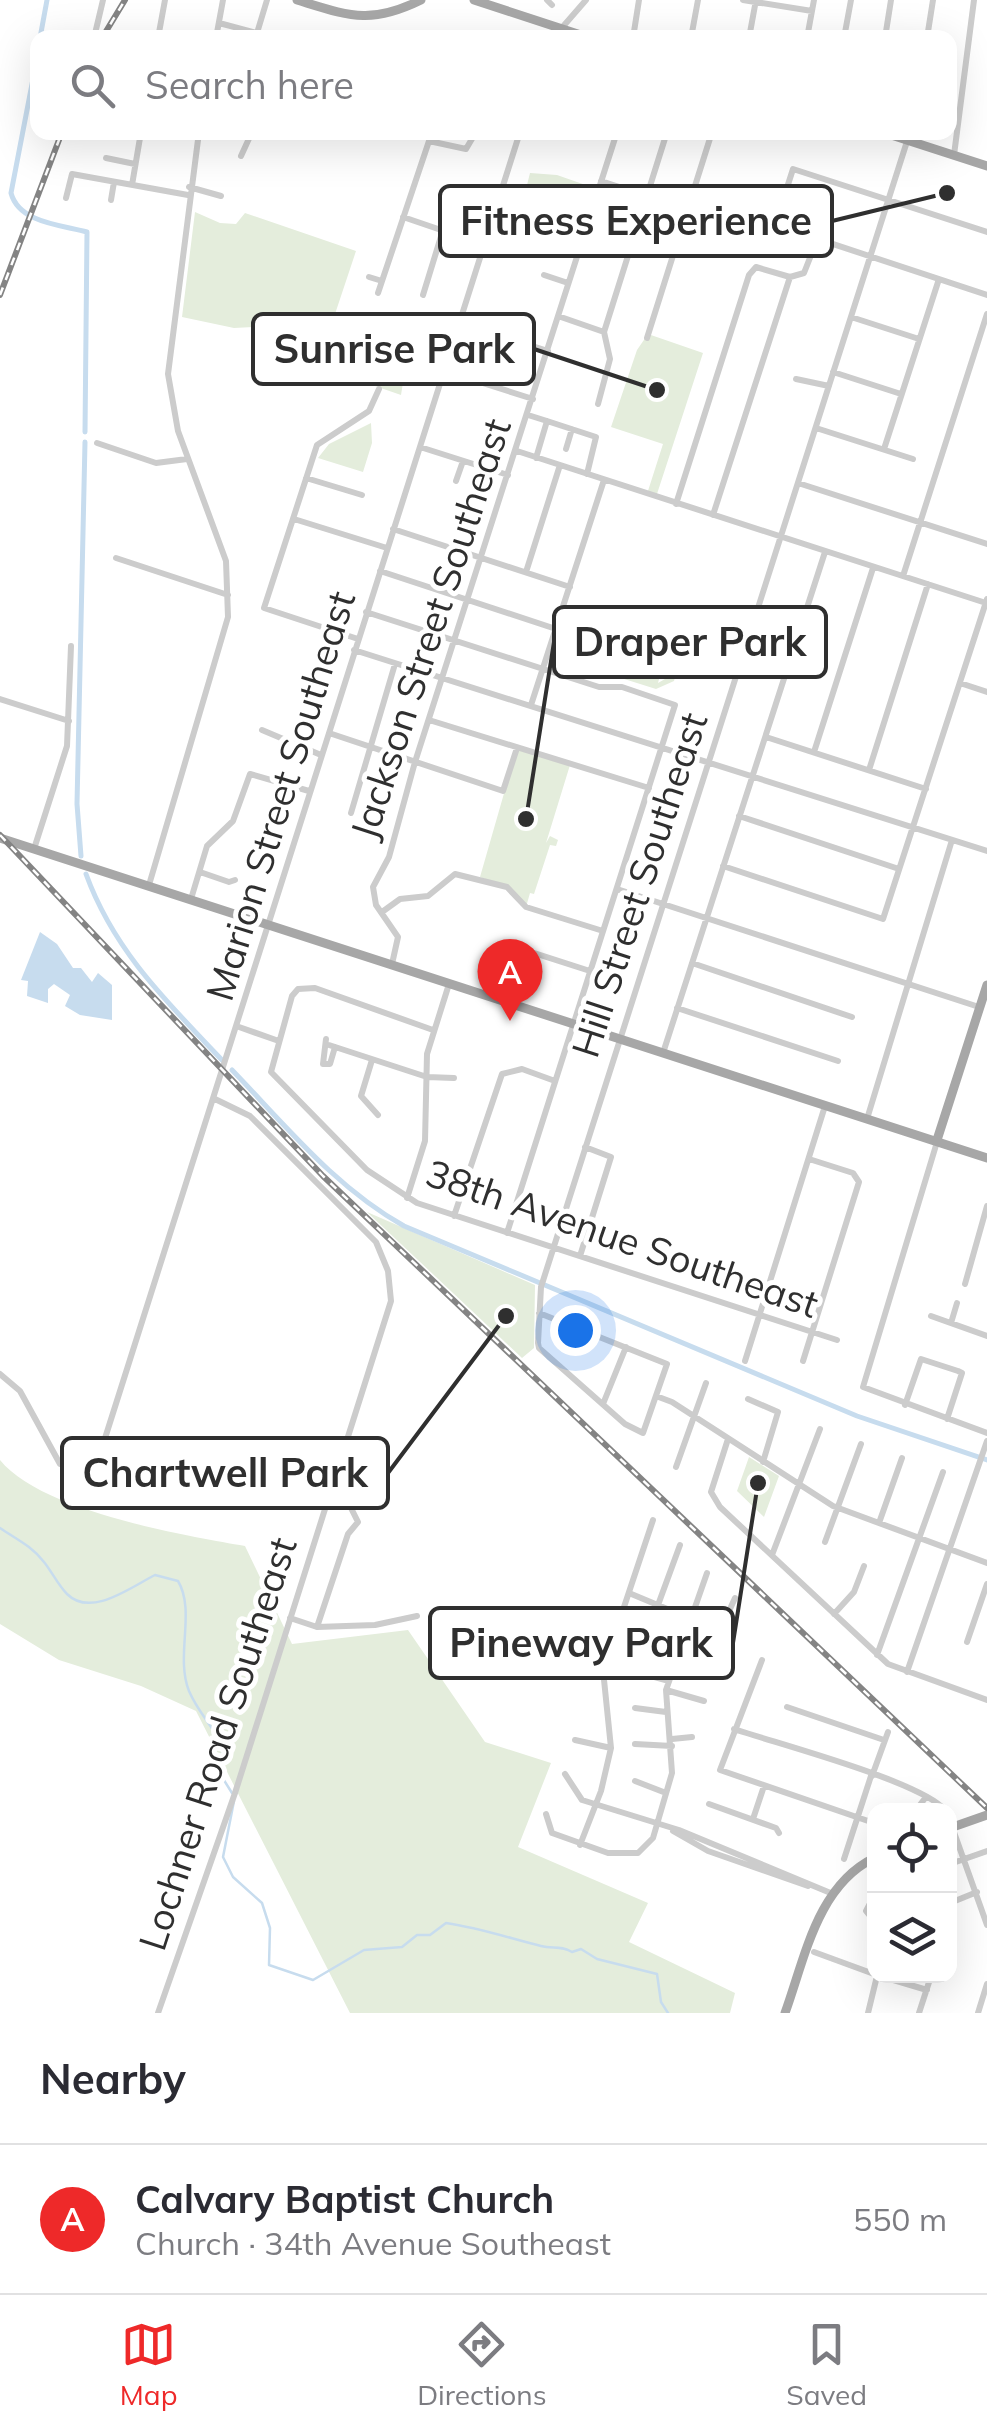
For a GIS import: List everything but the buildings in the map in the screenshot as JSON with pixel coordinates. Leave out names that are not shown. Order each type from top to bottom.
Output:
[{"type":"main road","points":[[297,0],[364,18],[379,18],[421,0]]},
{"type":"main road","points":[[474,0],[566,30]]},
{"type":"main road","points":[[916,140],[987,166]]},
{"type":"main road","points":[[0,838],[987,1158]]},
{"type":"main road","points":[[937,1140],[986,991]]},
{"type":"main road","points":[[957,1824],[987,1815]]},
{"type":"main road","points":[[786,2013],[832,1894],[867,1862]]},
{"type":"street","points":[[96,30],[103,0]]},
{"type":"street","points":[[159,30],[164,0]]},
{"type":"street","points":[[218,30],[223,0]]},
{"type":"street","points":[[258,30],[267,0]]},
{"type":"street","points":[[560,28],[586,0]]},
{"type":"street","points":[[634,30],[639,0]]},
{"type":"street","points":[[693,30],[698,0]]},
{"type":"street","points":[[744,0],[812,12]]},
{"type":"street","points":[[809,30],[814,0]]},
{"type":"street","points":[[845,30],[851,0]]},
{"type":"street","points":[[885,30],[891,0]]},
{"type":"street","points":[[928,30],[933,0]]},
{"type":"street","points":[[957,133],[974,0]]},
{"type":"street","points":[[751,30],[756,1]]},
{"type":"street","points":[[219,23],[246,30]]},
{"type":"street","points":[[132,185],[140,140]]},
{"type":"street","points":[[149,885],[223,644],[228,595],[216,527],[187,460],[171,405],[168,363],[198,140]]},
{"type":"street","points":[[241,156],[248,140]]},
{"type":"street","points":[[378,292],[430,142],[466,149],[471,140]]},
{"type":"street","name":"Marion Street Southeast","points":[[0,1374],[20,1391],[60,1464],[94,1476],[272,925],[276,896],[320,755],[517,140]]},
{"type":"street","name":"Jackson Street Southeast","points":[[392,964],[398,936],[374,899],[373,887],[389,857],[415,762],[614,140]]},
{"type":"street","points":[[598,404],[610,359],[604,332],[664,140]]},
{"type":"street","points":[[646,338],[709,140]]},
{"type":"street","name":"Hill Street Southeast","points":[[656,1396],[643,1433],[625,1424],[540,1348],[542,1283],[908,140]]},
{"type":"street","points":[[954,156],[956,140]]},
{"type":"street","points":[[106,158],[135,164]]},
{"type":"street","points":[[775,225],[794,169],[987,232]]},
{"type":"street","points":[[66,198],[72,174],[221,196]]},
{"type":"street","points":[[601,181],[687,209]]},
{"type":"street","points":[[111,200],[114,182]]},
{"type":"street","points":[[691,197],[987,295]]},
{"type":"street","points":[[404,217],[484,244]]},
{"type":"street","points":[[423,295],[443,230]]},
{"type":"street","points":[[676,504],[754,268],[790,277],[804,273],[818,240]]},
{"type":"street","points":[[544,274],[568,283]]},
{"type":"street","points":[[370,277],[382,281]]},
{"type":"street","points":[[713,516],[790,277]]},
{"type":"street","points":[[884,449],[939,279]]},
{"type":"street","points":[[903,576],[987,314]]},
{"type":"street","points":[[558,316],[604,332]]},
{"type":"street","points":[[851,317],[919,339]]},
{"type":"street","points":[[519,352],[526,344],[548,351]]},
{"type":"street","points":[[446,371],[533,399]]},
{"type":"street","points":[[833,372],[901,394]]},
{"type":"street","points":[[796,378],[829,386]]},
{"type":"street","points":[[358,638],[264,608],[317,445],[369,411],[379,390]]},
{"type":"street","points":[[528,415],[597,438],[586,474]]},
{"type":"street","points":[[536,458],[547,421]]},
{"type":"street","points":[[816,428],[913,460]]},
{"type":"street","points":[[566,448],[572,429]]},
{"type":"street","points":[[97,444],[156,463],[187,460]]},
{"type":"street","points":[[420,448],[508,475]]},
{"type":"street","points":[[517,451],[987,602],[884,919],[723,866]]},
{"type":"street","points":[[456,481],[463,461]]},
{"type":"street","points":[[526,572],[560,466]]},
{"type":"street","points":[[306,478],[362,495]]},
{"type":"street","points":[[531,705],[604,480]]},
{"type":"street","points":[[798,483],[987,544]]},
{"type":"street","points":[[294,519],[387,548]]},
{"type":"street","points":[[394,529],[570,586]]},
{"type":"street","points":[[662,1053],[825,552]]},
{"type":"street","points":[[116,558],[228,595]]},
{"type":"street","points":[[814,752],[873,567]]},
{"type":"street","points":[[380,571],[556,629]]},
{"type":"street","points":[[870,770],[928,584]]},
{"type":"street","points":[[366,612],[542,670],[598,687],[622,687],[675,706],[507,1233]]},
{"type":"street","points":[[34,849],[66,752],[71,646]]},
{"type":"street","points":[[354,650],[987,851]]},
{"type":"street","points":[[352,812],[368,746],[396,664]]},
{"type":"street","points":[[960,683],[987,692]]},
{"type":"street","points":[[0,699],[69,721]]},
{"type":"street","points":[[429,720],[648,788]]},
{"type":"street","points":[[262,730],[320,755]]},
{"type":"street","points":[[329,733],[503,791],[517,748]]},
{"type":"street","points":[[766,737],[926,789]]},
{"type":"street","points":[[191,899],[213,838],[233,821],[250,774],[309,791]]},
{"type":"street","points":[[739,816],[900,869]]},
{"type":"street","points":[[868,1118],[952,840]]},
{"type":"street","points":[[200,872],[229,882],[235,880]]},
{"type":"street","points":[[382,912],[400,899],[428,896],[455,874],[469,874],[507,886],[526,906],[604,931]]},
{"type":"street","points":[[617,889],[980,1007]]},
{"type":"street","points":[[506,944],[590,971]]},
{"type":"street","points":[[692,963],[852,1017]]},
{"type":"street","points":[[407,1198],[425,1141],[433,1030],[450,984]]},
{"type":"street","points":[[239,1027],[276,1040],[292,996],[308,987],[433,1030]]},
{"type":"street","points":[[677,1008],[838,1060]]},
{"type":"street","name":"38th Avenue Southeast","points":[[276,1040],[271,1072],[358,1162],[407,1198],[837,1340]]},
{"type":"street","points":[[330,1043],[427,1077],[454,1078]]},
{"type":"street","points":[[372,1060],[362,1096],[378,1116]]},
{"type":"street","points":[[454,1216],[498,1080],[508,1070],[522,1069],[556,1081]]},
{"type":"street","name":"Lochner Road Southeast","points":[[158,2013],[235,1794],[388,1316],[388,1271],[376,1242],[250,1116],[216,1100]]},
{"type":"street","points":[[745,1361],[826,1106]]},
{"type":"street","points":[[937,1140],[864,1389],[987,1433]]},
{"type":"street","points":[[580,1256],[611,1157],[585,1147]]},
{"type":"street","points":[[803,1361],[858,1177],[809,1159]]},
{"type":"street","points":[[965,1284],[987,1206]]},
{"type":"street","points":[[951,1323],[958,1303]]},
{"type":"street","points":[[539,1313],[667,1364],[656,1396],[838,1508],[987,1562]]},
{"type":"street","points":[[931,1316],[987,1336]]},
{"type":"street","points":[[603,1404],[626,1347]]},
{"type":"street","points":[[905,1404],[921,1359],[962,1373],[947,1419]]},
{"type":"street","points":[[676,1468],[706,1384]]},
{"type":"street","points":[[748,1399],[778,1412],[763,1462]]},
{"type":"street","points":[[772,1555],[820,1429]]},
{"type":"street","points":[[728,1439],[712,1496],[877,1655],[907,1672],[987,1700]]},
{"type":"street","points":[[907,1672],[987,1441]]},
{"type":"street","points":[[825,1542],[860,1444]]},
{"type":"street","points":[[879,1523],[902,1458]]},
{"type":"street","points":[[877,1655],[943,1472]]},
{"type":"street","points":[[317,1627],[348,1534],[358,1522],[348,1502],[330,1491]]},
{"type":"street","points":[[580,1844],[611,1748],[602,1670],[653,1520]]},
{"type":"street","points":[[658,1606],[680,1545]]},
{"type":"street","points":[[834,1614],[854,1592],[864,1566]]},
{"type":"street","points":[[546,1814],[552,1832],[608,1853],[638,1853],[658,1826],[672,1742],[666,1690],[706,1574]]},
{"type":"street","points":[[967,1642],[987,1584]]},
{"type":"street","points":[[629,1592],[691,1621],[723,1629],[735,1598]]},
{"type":"street","points":[[290,1618],[317,1627],[374,1624],[417,1616]]},
{"type":"street","points":[[641,1636],[717,1670]]},
{"type":"street","points":[[762,1660],[720,1770],[867,1820]]},
{"type":"street","points":[[633,1671],[668,1681]]},
{"type":"street","points":[[666,1690],[704,1701]]},
{"type":"street","points":[[788,1707],[886,1736],[844,1859]]},
{"type":"street","points":[[635,1708],[666,1712]]},
{"type":"street","points":[[734,1729],[871,1776],[935,1803]]},
{"type":"street","points":[[636,1744],[692,1737]]},
{"type":"street","points":[[575,1740],[611,1748]]},
{"type":"street","points":[[565,1774],[576,1796],[832,1894]]},
{"type":"street","points":[[635,1781],[666,1793]]},
{"type":"street","points":[[753,1819],[764,1786]]},
{"type":"street","points":[[921,1803],[926,1797]]},
{"type":"street","points":[[709,1804],[779,1833]]},
{"type":"street","points":[[957,1841],[987,1925]]},
{"type":"street","points":[[957,1861],[987,1850]]},
{"type":"street","points":[[957,1900],[977,1892]]},
{"type":"street","points":[[814,1952],[867,1971]]},
{"type":"street","points":[[868,2013],[875,1983]]},
{"type":"street","points":[[903,1983],[926,1990]]},
{"type":"street","points":[[918,2013],[929,1983]]},
{"type":"street","points":[[978,2013],[987,1984]]},
{"type":"green space","points":[[530,173],[557,175],[597,189],[586,217],[571,207],[566,219],[523,201]]},
{"type":"green space","points":[[195,212],[220,223],[236,224],[245,213],[356,251],[335,314],[388,333],[385,344],[408,352],[401,395],[320,367],[325,351],[253,327],[234,328],[182,317]]},
{"type":"green space","points":[[648,334],[703,353],[656,497],[647,494],[663,444],[611,427],[637,350]]},
{"type":"green space","points":[[371,423],[372,443],[363,472],[318,458],[329,444]]},
{"type":"green space","points":[[599,624],[672,649],[679,663],[674,681],[656,689],[567,661],[569,656],[581,660],[580,638]],"holes":[[[599,630],[667,651],[674,664],[672,675],[658,683],[666,652]]]},
{"type":"green space","points":[[517,748],[570,765],[546,843],[550,836],[558,840],[556,846],[550,845],[526,907],[507,887],[480,877]]},
{"type":"green space","points":[[367,1212],[535,1285],[534,1348],[522,1358]]},
{"type":"green space","points":[[749,1457],[779,1476],[764,1517],[737,1491]]},
{"type":"green space","points":[[0,1460],[20,1478],[79,1507],[151,1527],[245,1546],[292,1644],[408,1630],[485,1742],[551,1763],[518,1847],[648,1903],[629,1942],[735,1993],[730,2013],[350,2013],[196,1711],[141,1686],[59,1660],[0,1624]]},
{"type":"water","points":[[40,932],[57,944],[73,968],[81,968],[92,982],[98,973],[112,985],[112,1020],[80,1015],[65,1006],[70,995],[54,984],[48,989],[48,1003],[27,996],[28,981],[21,980]]},
{"type":"waterway","points":[[41,30],[47,0]]},
{"type":"waterway","points":[[30,94],[11,193],[15,203],[32,217],[87,232],[85,432]]},
{"type":"waterway","points":[[81,856],[77,804],[85,442]]},
{"type":"waterway","points":[[86,874],[127,951],[162,996],[222,1060]]},
{"type":"waterway","points":[[232,1070],[334,1175],[404,1226],[857,1416],[987,1460]]},
{"type":"waterway","points":[[0,1528],[34,1551],[67,1594],[77,1601],[99,1602],[155,1575],[178,1581],[185,1606],[185,1677],[195,1703],[219,1740],[222,1777],[232,1793]]},
{"type":"waterway","points":[[234,1801],[223,1857],[233,1877],[262,1903],[270,1928],[269,1965],[313,1980],[364,1950],[402,1947],[417,1935],[430,1935],[446,1923],[572,1952],[581,1949],[597,1959],[657,1974],[661,2002],[668,2013]]},
{"type":"railway","points":[[107,30],[125,0]]},
{"type":"railway","points":[[0,295],[59,140]]},
{"type":"railway","points":[[0,835],[323,1176],[987,1808]]},
{"type":"place","name":"Fitness Experience","points":[[947,193]]},
{"type":"place","name":"Sunrise Park","points":[[657,390]]},
{"type":"place","name":"Draper Park","points":[[526,819]]},
{"type":"place","name":"Calvary Baptist Church","points":[[510,1021]]},
{"type":"place","name":"Chartwell Park","points":[[506,1316]]},
{"type":"place","name":"Pineway Park","points":[[758,1483]]}]
